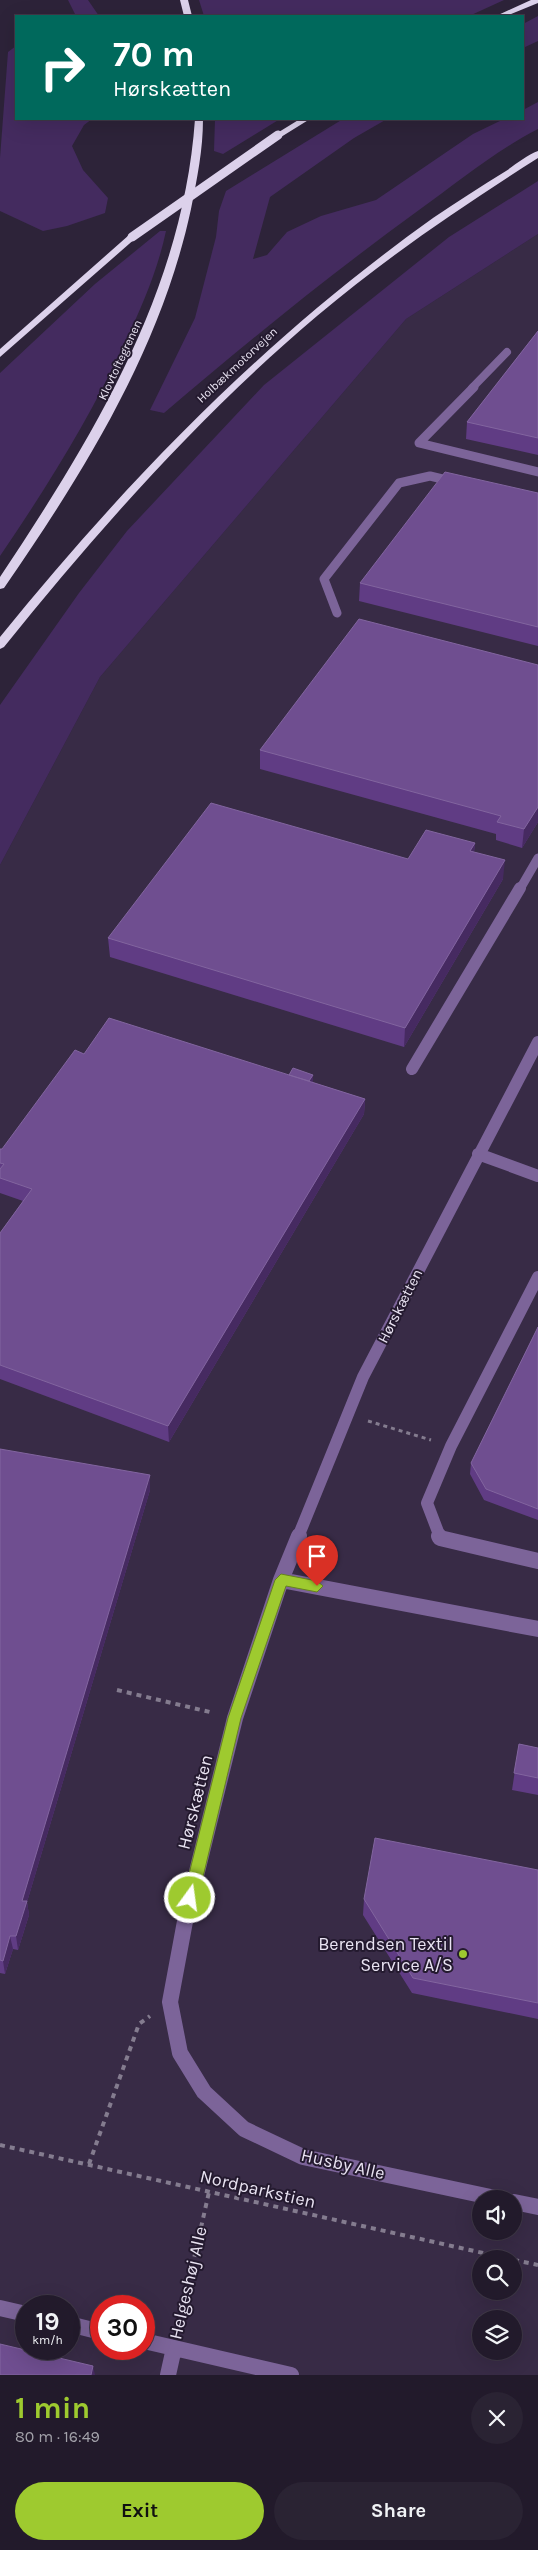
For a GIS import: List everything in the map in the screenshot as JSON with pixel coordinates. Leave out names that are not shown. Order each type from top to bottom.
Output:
[{"type":"highway","points":[[184,0],[188,15]]},
{"type":"highway","points":[[504,15],[529,0]]},
{"type":"highway","points":[[504,15],[538,0]]},
{"type":"highway","name":"Klovtoftegrenen","points":[[0,586],[86,453],[114,405],[144,340],[173,264],[186,218],[196,158],[199,120]]},
{"type":"highway","points":[[0,354],[65,294],[132,238],[197,190],[304,120]]},
{"type":"highway","name":"Holbækmotorvejen","points":[[0,645],[45,588],[130,489],[191,425],[275,346],[379,260],[465,199],[538,154]]},
{"type":"street","points":[[507,352],[418,443],[538,472]]},
{"type":"street","points":[[337,612],[324,579],[399,483],[430,476],[466,484]]},
{"type":"street","points":[[412,1069],[538,858]]},
{"type":"street","name":"Hørskætten","points":[[204,2092],[180,2053],[170,2002],[186,1916],[234,1718],[281,1580],[363,1376],[538,1042]]},
{"type":"street","points":[[478,1154],[538,1176]]},
{"type":"street","points":[[538,1277],[451,1446],[427,1503],[440,1538],[538,1561]]},
{"type":"street","points":[[281,1580],[538,1629]]},
{"type":"street","name":"Husby Alle","points":[[204,2092],[244,2129],[303,2157],[472,2193]]},
{"type":"street","points":[[522,2204],[538,2207]]},
{"type":"street","points":[[0,2308],[15,2311]]},
{"type":"street","points":[[155,2344],[291,2375]]},
{"type":"street","name":"Helgeshøj Alle","points":[[168,2375],[174,2348]]},
{"type":"path","points":[[348,1414],[451,1446]]},
{"type":"path","points":[[118,1690],[234,1718]]},
{"type":"path","points":[[89,2164],[139,2024],[170,2002]]},
{"type":"path","name":"Nordparkstien","points":[[0,2145],[472,2251]]},
{"type":"path","name":"Helgeshøj Alle","points":[[174,2348],[209,2192]]},
{"type":"path","points":[[522,2262],[538,2265]]},
{"type":"shaded area","points":[[68,0],[88,0],[98,15],[76,15]]},
{"type":"shaded area","points":[[199,0],[504,0],[471,15],[204,15]]},
{"type":"shaded area","points":[[538,16],[538,41],[524,48],[524,23]]},
{"type":"shaded area","points":[[15,47],[15,120],[91,120],[84,125],[72,146],[83,170],[108,198],[105,213],[67,226],[43,231],[0,211],[0,158],[8,52]]},
{"type":"shaded area","points":[[538,102],[538,129],[477,167],[354,259],[258,334],[164,413],[150,410],[195,318],[216,237],[219,211],[226,191],[341,120],[385,120],[354,138],[270,197],[253,259],[267,255],[287,232],[321,216],[376,200],[473,134],[502,120],[524,120],[524,109]]},
{"type":"shaded area","points":[[215,120],[278,120],[223,154],[214,151]]},
{"type":"shaded area","points":[[538,181],[538,234],[406,319],[100,677],[0,865],[0,705],[79,593],[127,531],[264,385],[449,237]]},
{"type":"shaded area","points":[[160,231],[166,231],[154,274],[112,370],[67,452],[0,556],[0,373],[95,284]]},
{"type":"shaded area","points":[[538,234],[538,2375],[0,2375],[0,865],[100,677],[406,319]]},
{"type":"building","points":[[538,331],[538,438],[467,422]]},
{"type":"building","points":[[445,472],[538,493],[538,627],[360,583]]},
{"type":"building","points":[[359,619],[538,665],[538,807],[524,829],[497,822],[501,816],[260,750]]},
{"type":"building","points":[[211,803],[408,859],[426,830],[475,843],[470,851],[505,860],[405,1028],[108,938]]},
{"type":"building","points":[[109,1018],[365,1099],[168,1426],[0,1365],[0,1233],[32,1189],[0,1178],[0,1169],[4,1164],[0,1163],[0,1149],[2,1149],[75,1050],[84,1054]]},
{"type":"building","points":[[293,1068],[313,1075],[309,1081],[289,1075]]},
{"type":"building","points":[[538,1327],[538,1509],[486,1489],[471,1463]]},
{"type":"building","points":[[0,1449],[150,1475],[22,1901],[27,1901],[16,1936],[10,1936],[3,1961],[0,1960]]},
{"type":"building","points":[[519,1744],[538,1748],[538,1778],[514,1773]]},
{"type":"building","name":"Berendsen Textil Service A/S","points":[[375,1838],[538,1870],[538,2003],[413,1978],[364,1899]]},
{"type":"building","points":[[0,2344],[15,2348],[15,2360],[68,2360],[93,2366],[91,2375],[0,2375]]},
{"type":"place","name":"Berendsen Textil Service A/S","points":[[463,1954]]},
{"type":"route","points":[[190,1898],[234,1718],[281,1580],[317,1586]]}]
